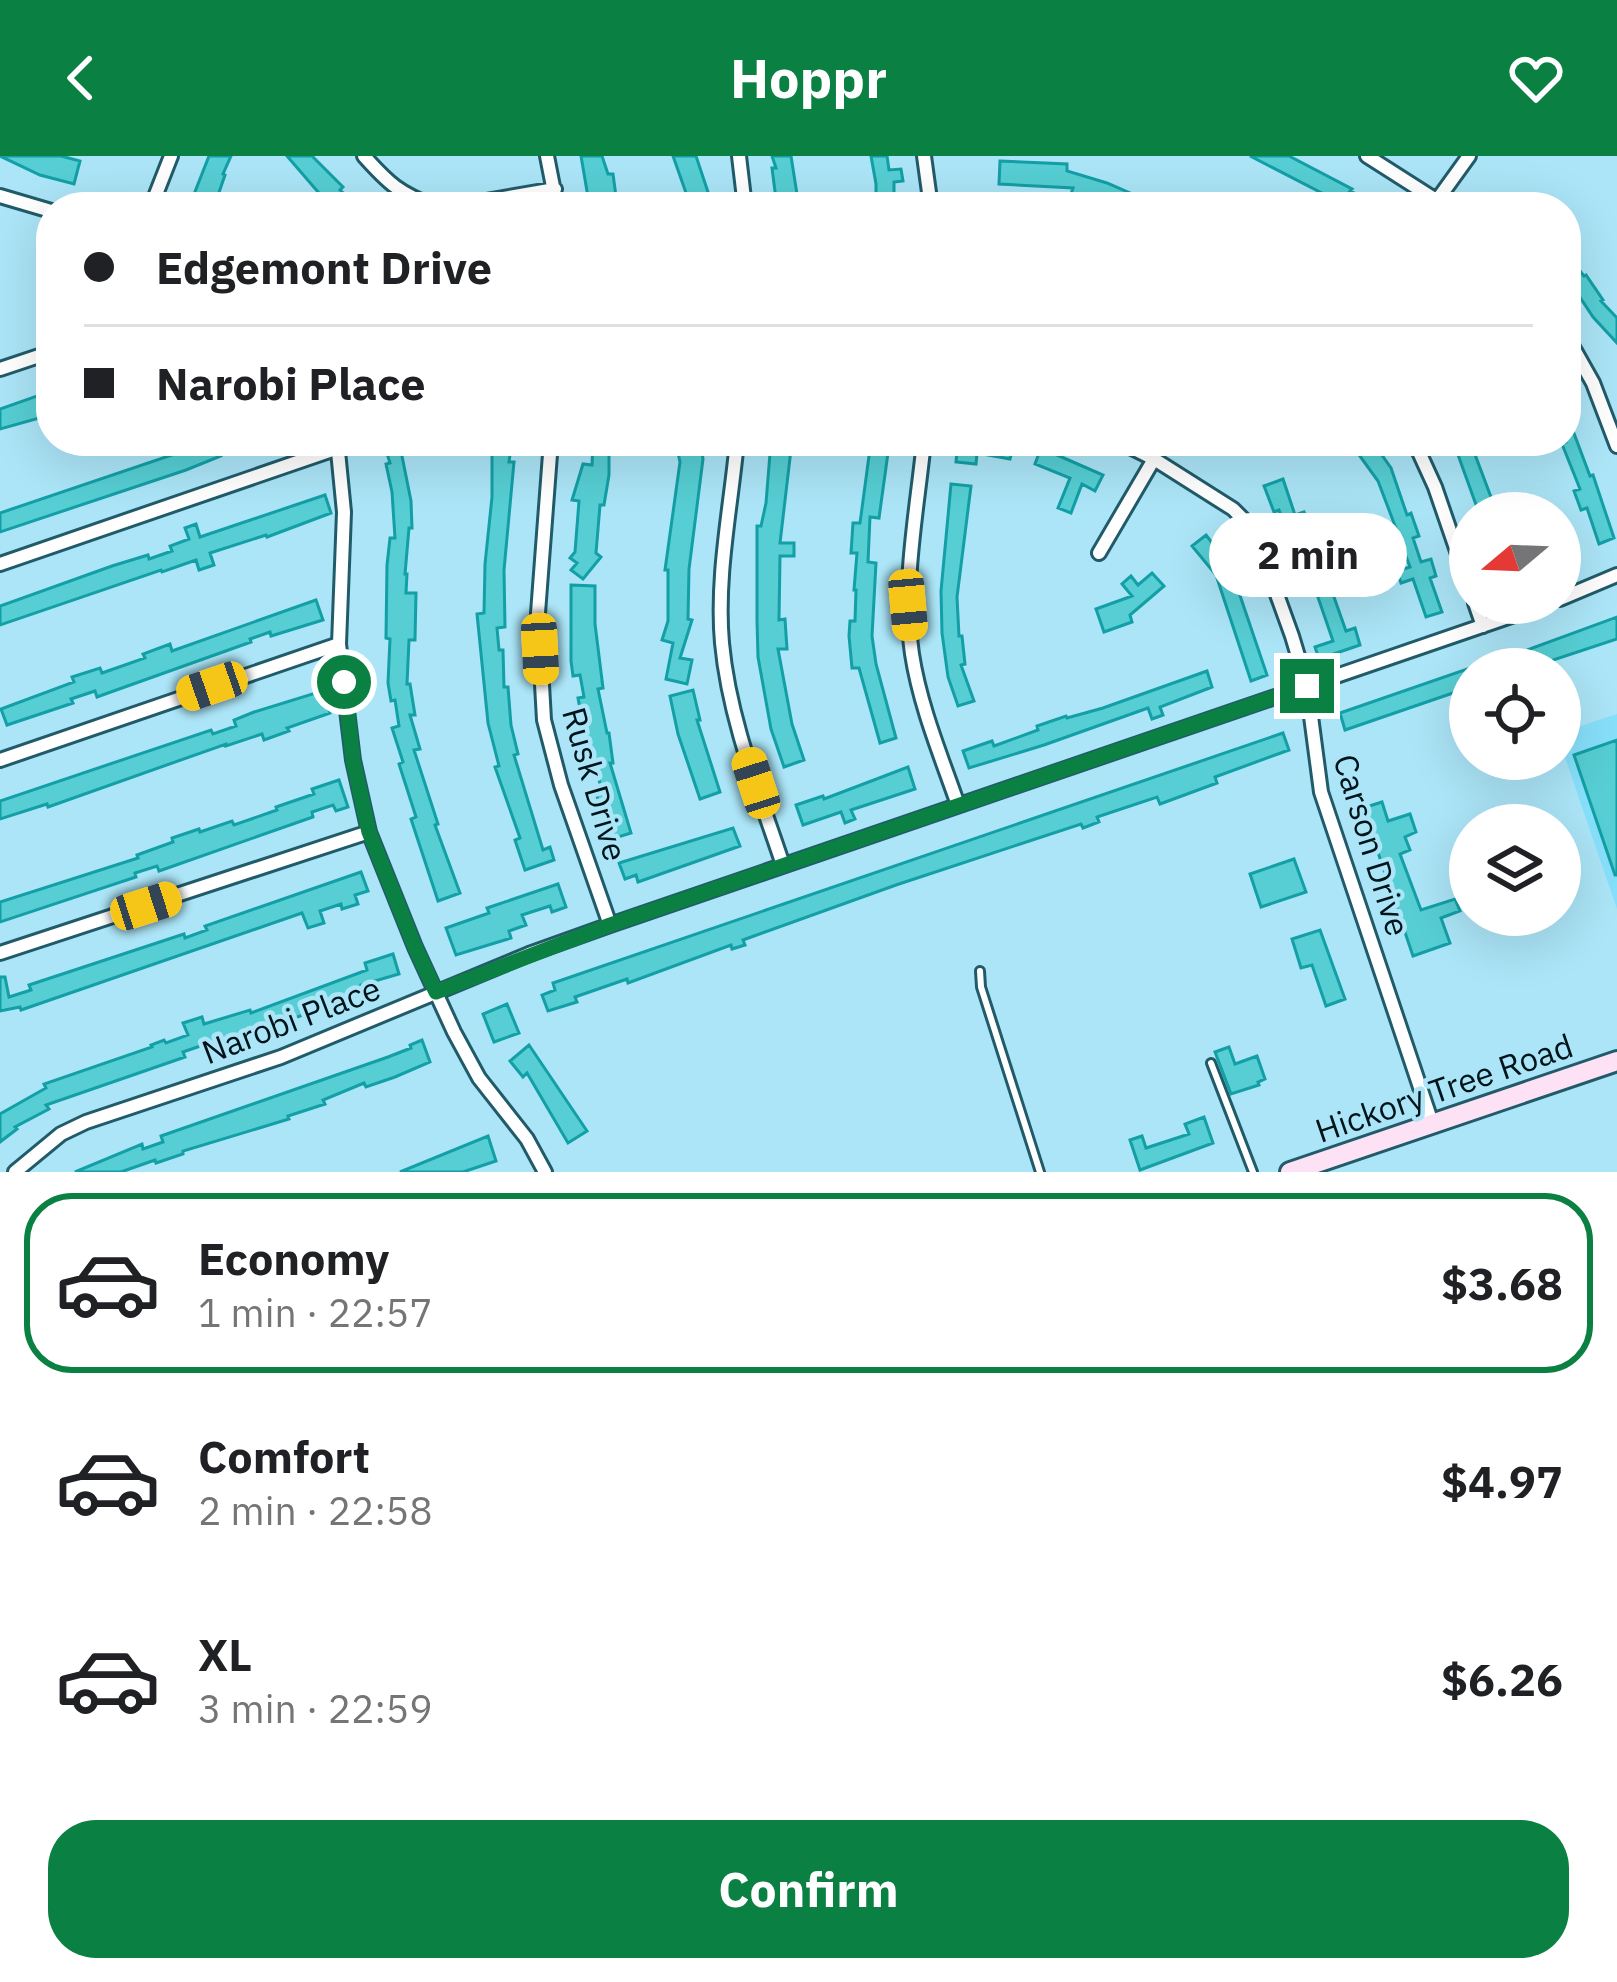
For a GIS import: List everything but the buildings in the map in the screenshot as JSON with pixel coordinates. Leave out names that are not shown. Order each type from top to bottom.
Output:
[{"type":"street","points":[[157,192],[171,156]]},
{"type":"street","points":[[364,156],[400,192]]},
{"type":"street","points":[[547,156],[555,192]]},
{"type":"street","points":[[739,156],[744,192]]},
{"type":"street","points":[[924,156],[929,192]]},
{"type":"street","points":[[1367,156],[1425,192]]},
{"type":"street","points":[[1449,192],[1468,156]]},
{"type":"street","points":[[538,192],[555,189]]},
{"type":"street","points":[[0,196],[36,207]]},
{"type":"street","points":[[0,369],[36,357]]},
{"type":"street","points":[[1581,361],[1617,446]]},
{"type":"street","points":[[0,564],[303,456]]},
{"type":"street","points":[[338,456],[344,512],[339,644],[353,760],[369,832],[454,1032],[479,1078],[527,1139],[541,1171]]},
{"type":"street","name":"Rusk Drive","points":[[549,456],[538,613],[544,720],[561,785],[610,925]]},
{"type":"street","points":[[735,456],[722,582],[722,643],[742,742],[783,865]]},
{"type":"street","points":[[923,456],[908,605],[912,653],[921,696],[958,805]]},
{"type":"street","name":"Carson Drive","points":[[1148,456],[1222,501],[1243,519],[1262,553],[1307,686],[1321,792],[1432,1123]]},
{"type":"street","points":[[1421,456],[1449,528]]},
{"type":"street","points":[[1099,554],[1154,459]]},
{"type":"street","points":[[1581,590],[1617,575]]},
{"type":"street","name":"Narobi Place","points":[[15,1172],[62,1134],[86,1122],[281,1057],[610,925],[1489,624]]},
{"type":"street","points":[[0,760],[339,644]]},
{"type":"street","points":[[0,953],[369,832]]},
{"type":"street","name":"Hickory Tree Road","points":[[1302,1170],[1617,1060]]},
{"type":"lane","points":[[980,970],[981,987],[1040,1172]]},
{"type":"lane","points":[[1211,1063],[1253,1172]]},
{"type":"shaded area","points":[[1617,714],[1617,909],[1573,780],[1581,780],[1581,726]]},
{"type":"route","points":[[344,682],[353,760],[369,832],[436,992],[610,925],[1307,686]]}]
